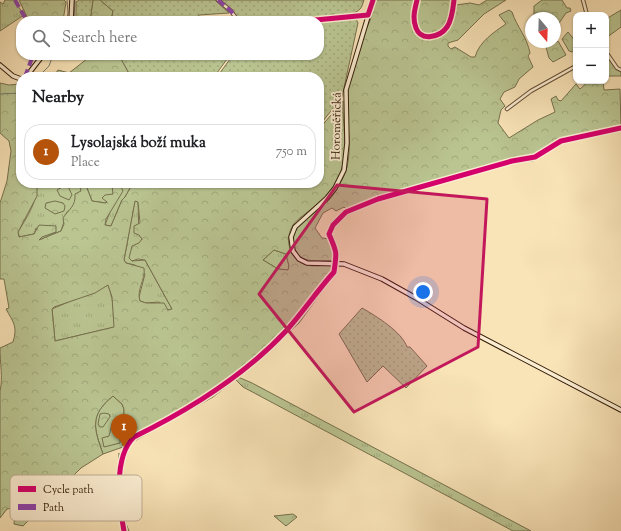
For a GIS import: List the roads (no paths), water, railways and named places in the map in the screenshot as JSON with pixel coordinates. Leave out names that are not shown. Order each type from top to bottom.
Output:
[{"type":"main road","points":[[71,16],[72,0]]},
{"type":"main road","name":"Horoměřická","points":[[372,0],[346,90],[347,143],[344,170],[330,194],[295,227],[291,237],[293,251],[302,261],[311,264],[344,264],[382,279],[464,328],[621,410]]},
{"type":"main road","points":[[417,0],[414,13],[416,28],[423,35],[431,37],[439,34],[448,25],[454,0]]},
{"type":"main road","points":[[30,72],[39,60]]},
{"type":"main road","points":[[0,64],[16,77]]},
{"type":"street","points":[[218,0],[234,16]]},
{"type":"street","points":[[583,0],[586,12]]},
{"type":"street","points":[[324,19],[368,15]]},
{"type":"street","points":[[609,56],[617,68],[621,70]]},
{"type":"street","points":[[507,109],[531,91],[573,68]]},
{"type":"waterway","points":[[67,0],[67,16]]},
{"type":"waterway","points":[[74,16],[75,0]]},
{"type":"waterway","points":[[43,72],[49,66],[51,60]]},
{"type":"waterway","points":[[0,94],[16,93]]},
{"type":"place","name":"Lysolajská boží muka","points":[[124,447]]}]
